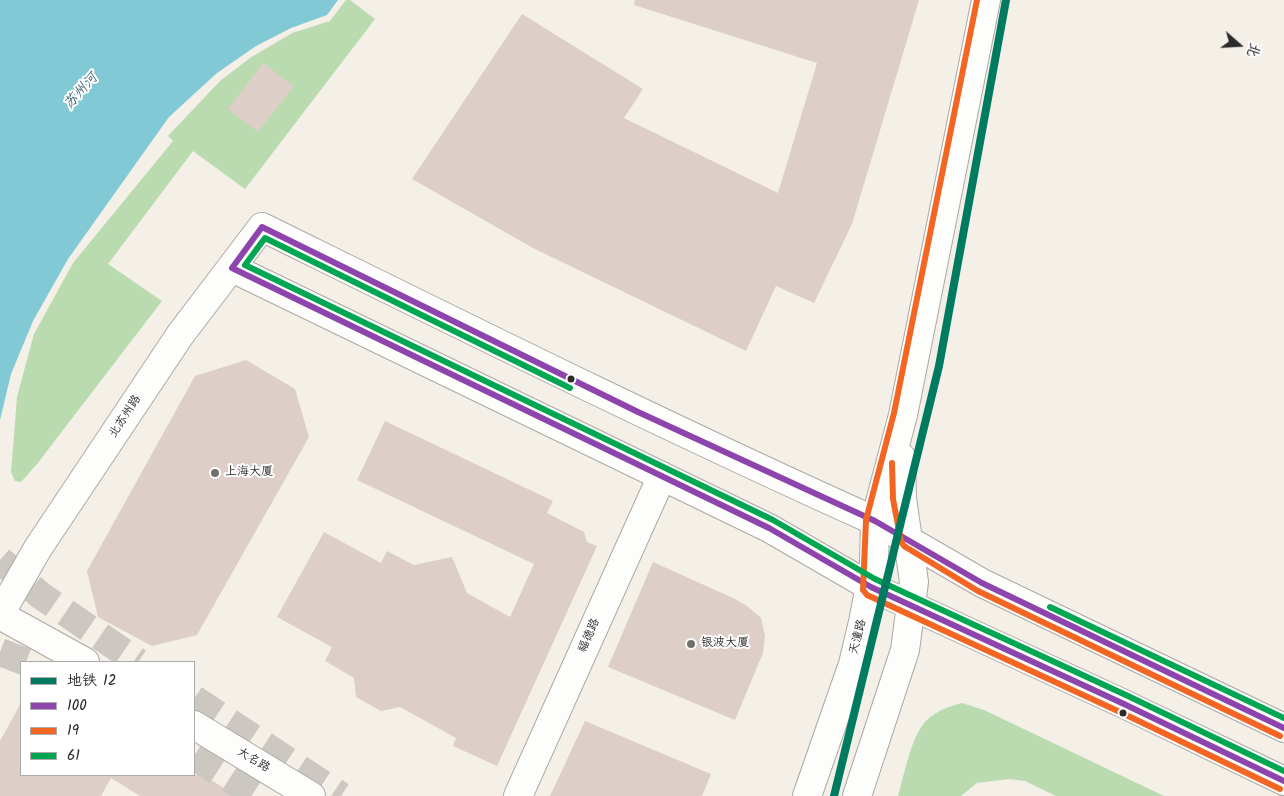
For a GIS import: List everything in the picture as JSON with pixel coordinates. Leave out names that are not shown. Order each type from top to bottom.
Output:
[{"type":"street","name":"天潼路","points":[[807,796],[853,664],[871,587],[874,564],[875,521],[903,415],[986,0]]},
{"type":"street","name":"北苏州路","points":[[0,615],[38,548],[180,335],[262,227],[655,420],[875,521]]},
{"type":"street","points":[[232,268],[769,528],[871,587],[909,606],[1115,700],[1284,781]]},
{"type":"street","name":"天潼路","points":[[857,796],[905,650],[909,606],[914,582],[902,498],[903,415]]},
{"type":"street","name":"福德路","points":[[518,796],[662,476]]},
{"type":"street","points":[[875,521],[982,583],[1284,728]]},
{"type":"street","points":[[0,615],[83,661]]},
{"type":"street","name":"大名路","points":[[195,726],[311,796]]},
{"type":"green space","points":[[346,0],[350,0],[375,19],[245,189],[193,151],[108,264],[162,301],[37,464],[21,482],[15,481],[11,472],[17,397],[34,334],[73,263],[173,141],[168,136],[220,81],[250,58],[292,33],[330,21]]},
{"type":"green space","points":[[962,703],[984,710],[1164,796],[1056,796],[1025,781],[1009,779],[977,783],[961,796],[898,796],[913,744],[922,726],[939,711]]},
{"type":"water","name":"苏州河","points":[[0,0],[338,0],[327,15],[291,28],[256,46],[217,73],[169,117],[68,259],[33,321],[11,374],[0,420]]},
{"type":"building","points":[[635,0],[919,0],[852,224],[814,303],[776,286],[746,351],[533,248],[412,179],[522,14],[643,89],[624,118],[778,193],[817,63],[634,5]]},
{"type":"building","points":[[263,63],[294,86],[258,132],[228,109]]},
{"type":"building","name":"上海大厦","points":[[246,360],[295,389],[309,437],[197,635],[152,646],[98,617],[87,571],[195,376]]},
{"type":"building","points":[[385,421],[553,501],[547,513],[584,532],[587,542],[597,546],[497,766],[453,746],[456,738],[400,707],[381,711],[356,697],[354,678],[325,661],[332,647],[277,617],[324,532],[381,563],[387,551],[414,565],[452,557],[467,593],[510,617],[534,564],[357,480]]},
{"type":"building","name":"银波大厦","points":[[653,562],[733,598],[747,606],[761,618],[765,636],[763,653],[735,720],[608,667]]},
{"type":"building","points":[[20,705],[20,776],[203,775],[237,796],[140,796],[111,778],[101,796],[0,796],[0,741]]},
{"type":"building","points":[[585,721],[711,774],[702,796],[550,796]]},
{"type":"tunnel","points":[[0,560],[40,595],[137,661]]},
{"type":"tunnel","points":[[0,652],[23,661]]},
{"type":"tunnel","points":[[195,700],[341,796]]},
{"type":"tunnel","points":[[195,757],[256,796]]},
{"type":"metro line","name":"12","points":[[834,796],[939,366],[1006,0]]},
{"type":"transit line","name":"19","points":[[977,0],[894,413],[866,520],[863,590],[867,595],[1120,712],[1280,789]]},
{"type":"transit line","name":"100","points":[[1284,728],[982,583],[875,521],[638,412],[262,227],[232,268],[769,528],[871,587],[1124,704],[1284,781]]},
{"type":"transit line","name":"61","points":[[570,388],[265,238],[245,265],[773,520],[875,579],[1128,696],[1284,771]]},
{"type":"transit line","name":"19","points":[[892,463],[893,499],[901,541],[904,546],[978,591],[1280,736]]},
{"type":"transit line","name":"61","points":[[1050,607],[1284,718]]},
{"type":"place","name":"上海大厦","points":[[215,473]]},
{"type":"place","name":"银波大厦","points":[[691,644]]}]
